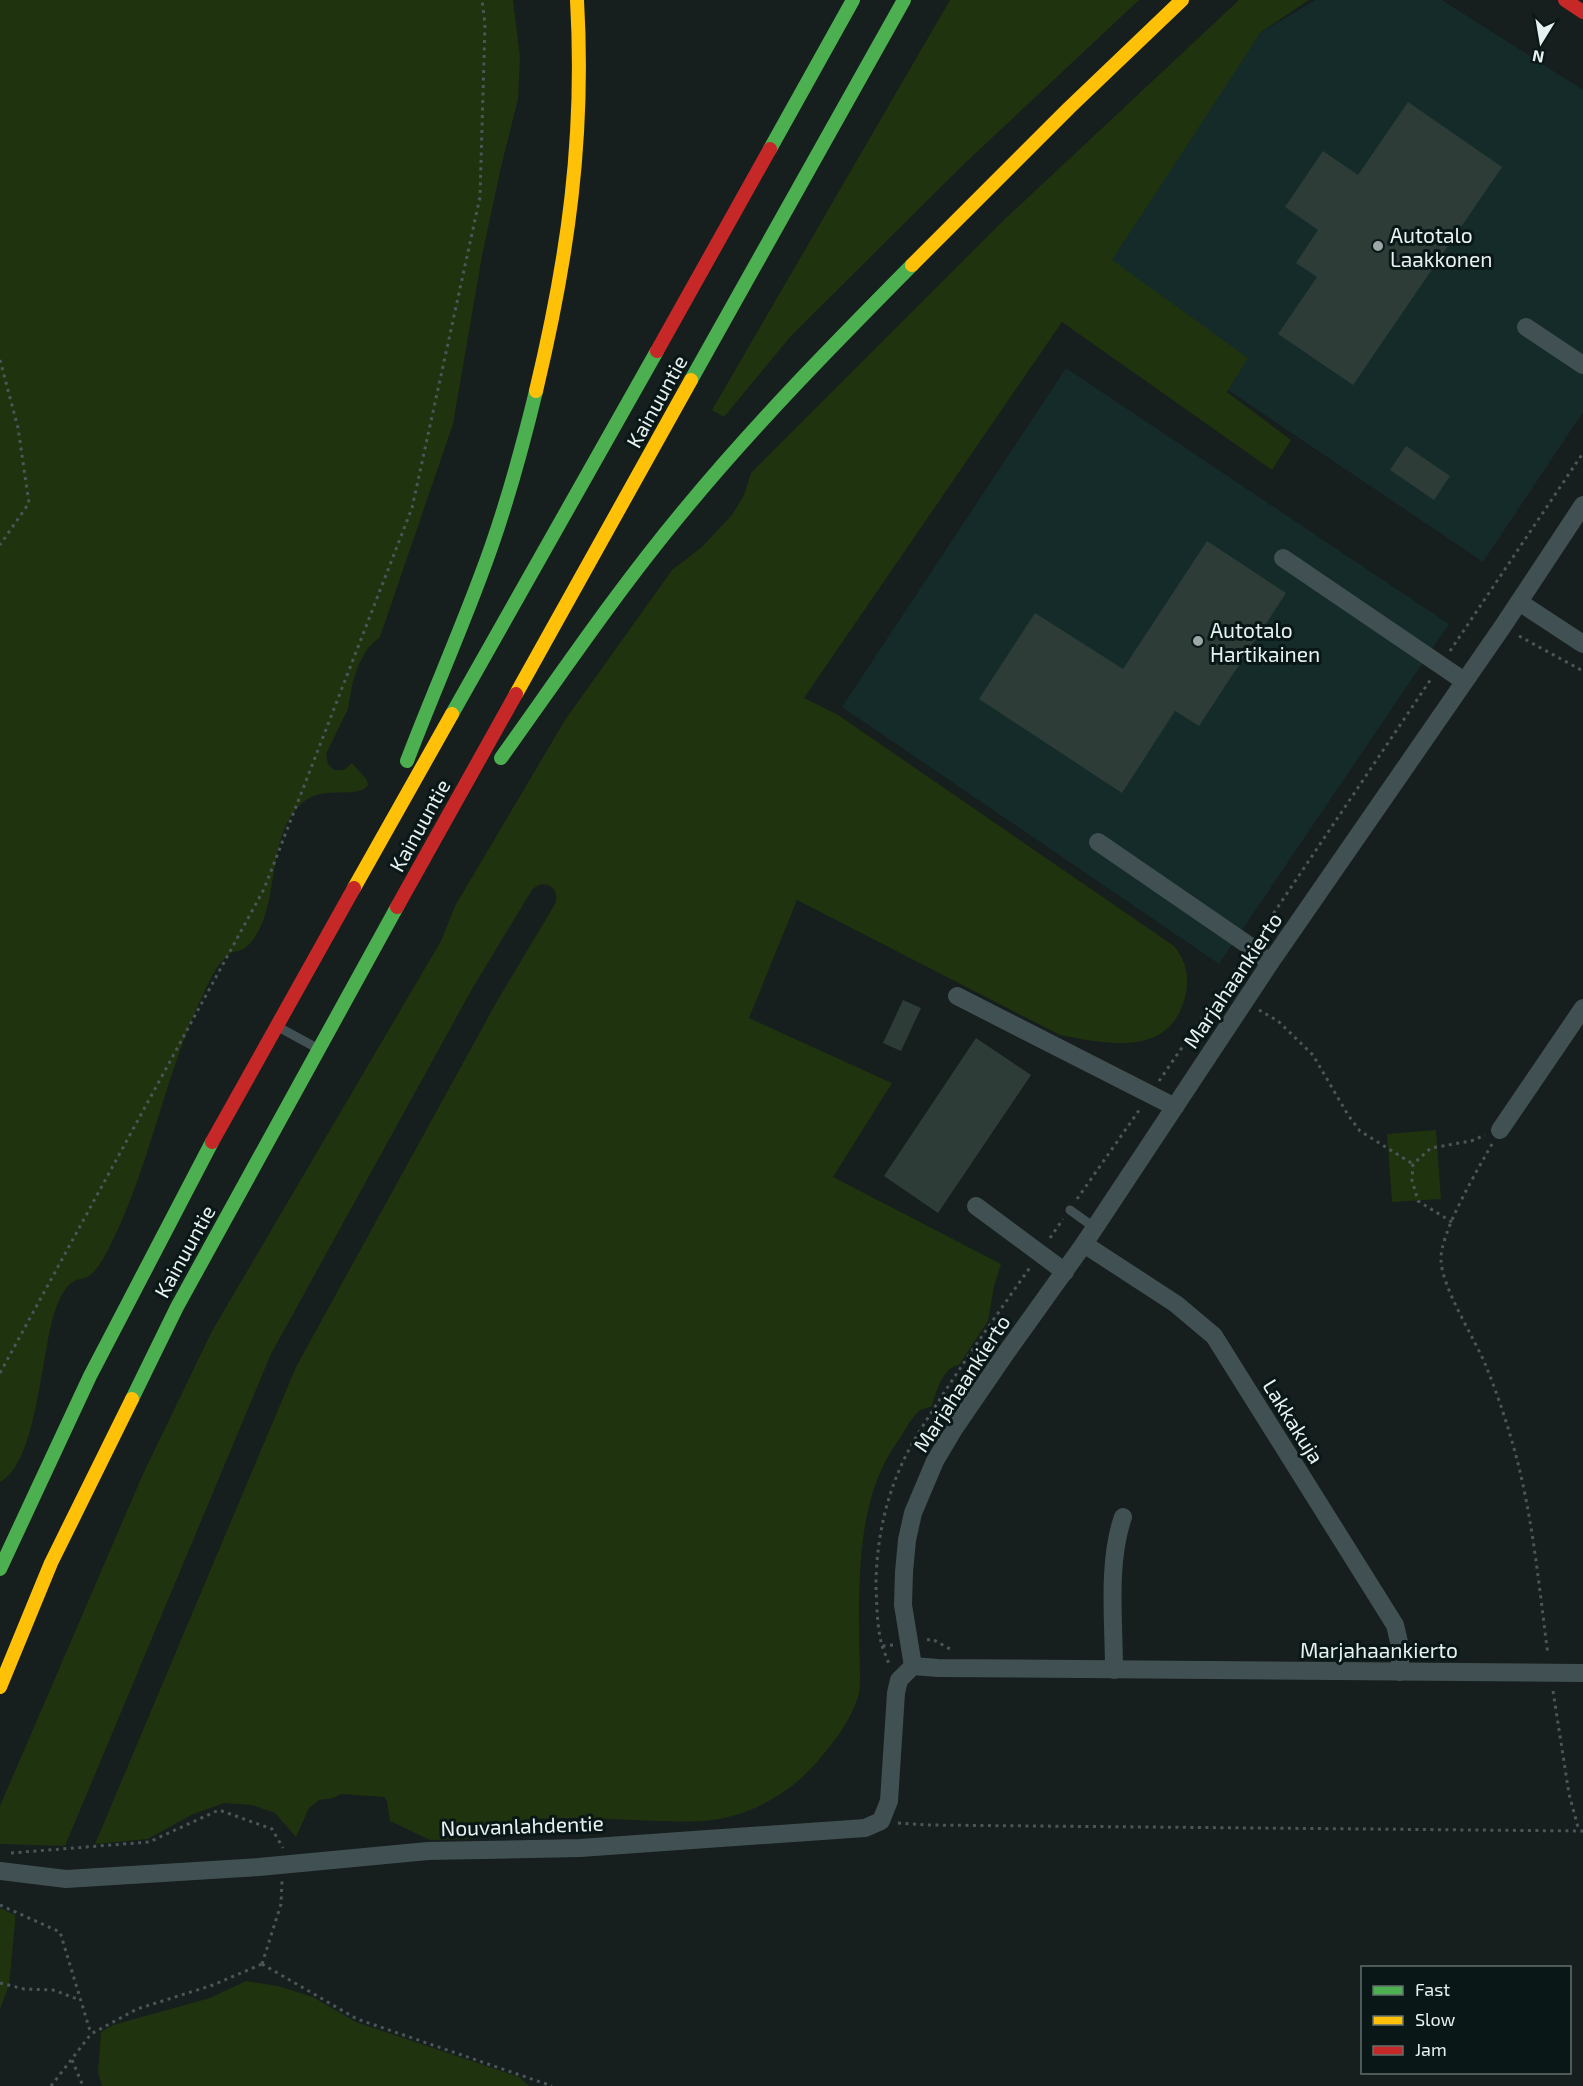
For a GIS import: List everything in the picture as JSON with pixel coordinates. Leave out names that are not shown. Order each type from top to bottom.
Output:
[{"type":"main road","points":[[366,866],[472,599],[522,452],[556,306],[572,206],[581,76],[578,0]]},
{"type":"main road","name":"Kainuuntie","points":[[0,1569],[90,1377],[173,1214],[853,0]]},
{"type":"main road","name":"Kainuuntie","points":[[0,1686],[51,1563],[177,1307],[400,901],[904,0]]},
{"type":"main road","points":[[495,767],[622,589],[754,429],[848,329],[1102,76],[1182,0]]},
{"type":"main road","points":[[1565,0],[1583,12]]},
{"type":"main road","points":[[400,901],[475,796]]},
{"type":"street","points":[[1526,327],[1583,365]]},
{"type":"street","name":"Marjahaankierto","points":[[1583,505],[1503,626],[1270,963],[1095,1228],[954,1429],[921,1490],[909,1531],[903,1605],[913,1666],[1114,1670],[1583,1673]]},
{"type":"street","points":[[1283,558],[1464,681]]},
{"type":"street","points":[[1519,602],[1583,644]]},
{"type":"street","points":[[1098,842],[1251,947],[1270,963]]},
{"type":"street","points":[[957,996],[1175,1107]]},
{"type":"street","points":[[1500,1130],[1583,1008]]},
{"type":"street","points":[[976,1206],[1065,1272]]},
{"type":"street","name":"Lakkakuja","points":[[1084,1244],[1176,1304],[1214,1336],[1395,1625],[1399,1634],[1400,1672]]},
{"type":"street","points":[[1114,1670],[1114,1564],[1116,1536],[1123,1517]]},
{"type":"street","points":[[881,1821],[889,1801],[896,1693],[899,1680],[913,1666]]},
{"type":"street","name":"Nouvanlahdentie","points":[[0,1872],[66,1880],[258,1867],[428,1851],[580,1848],[865,1828],[881,1821]]},
{"type":"lane","points":[[278,1026],[319,1049]]},
{"type":"lane","points":[[1070,1210],[1095,1228]]},
{"type":"path","points":[[0,1373],[264,889],[412,508],[480,197],[485,24],[482,0]]},
{"type":"path","points":[[0,360],[18,428],[29,503],[0,545]]},
{"type":"path","points":[[958,1654],[932,1639],[882,1647],[877,1612],[876,1565],[883,1523],[901,1465],[957,1372],[1151,1094],[1583,453]]},
{"type":"path","points":[[1503,626],[1583,671]]},
{"type":"path","points":[[1245,1001],[1278,1021],[1313,1055],[1360,1131],[1413,1164]]},
{"type":"path","points":[[1452,1222],[1418,1201],[1412,1180],[1413,1164],[1431,1148],[1471,1141],[1500,1130]]},
{"type":"path","points":[[881,1821],[926,1825],[1581,1831],[1569,1794],[1533,1535],[1515,1452],[1486,1366],[1449,1289],[1441,1261],[1444,1239],[1472,1179],[1500,1130]]},
{"type":"path","points":[[0,1905],[60,1932],[91,2034]]},
{"type":"path","points":[[51,2086],[91,2034],[137,2009],[213,1985],[262,1964],[357,2019],[552,2086]]},
{"type":"path","points":[[0,1983],[24,1989],[53,1990],[81,2000]]},
{"type":"path","points":[[72,2059],[83,2086]]},
{"type":"shaded area","points":[[1316,0],[1442,0],[1583,90],[1583,412],[1483,562],[1084,293],[1261,32]]},
{"type":"shaded area","points":[[1066,368],[1449,624],[1219,964],[842,707]]},
{"type":"green space","points":[[0,0],[513,0],[520,57],[518,99],[482,256],[453,424],[380,637],[368,648],[359,664],[348,709],[326,754],[328,764],[334,770],[344,770],[352,763],[367,780],[368,786],[353,792],[316,795],[297,808],[288,821],[278,851],[266,914],[255,937],[243,949],[231,953],[223,960],[206,987],[177,1060],[136,1185],[110,1246],[93,1272],[73,1282],[67,1288],[56,1308],[37,1403],[23,1452],[13,1471],[0,1482]]},
{"type":"green space","points":[[950,0],[1139,0],[964,164],[790,337],[724,417],[712,410]]},
{"type":"green space","points":[[1239,0],[1309,0],[1261,32],[1112,260],[1248,358],[1227,392],[1291,440],[1272,470],[1062,322],[804,698],[838,715],[1174,946],[1186,968],[1187,980],[1186,993],[1179,1014],[1167,1029],[1153,1038],[1117,1043],[1060,1035],[797,900],[749,1018],[892,1083],[833,1177],[1001,1264],[994,1286],[988,1321],[959,1365],[944,1375],[932,1406],[919,1411],[910,1421],[885,1463],[875,1486],[868,1510],[861,1561],[859,1691],[855,1706],[841,1731],[806,1773],[783,1792],[743,1813],[713,1820],[689,1822],[545,1818],[512,1821],[485,1828],[468,1839],[430,1840],[390,1821],[387,1801],[384,1797],[341,1794],[319,1800],[309,1808],[296,1837],[275,1813],[252,1805],[224,1803],[191,1815],[148,1839],[95,1844],[296,1367],[496,1003],[555,904],[554,889],[542,884],[532,890],[472,989],[271,1354],[65,1846],[0,1844],[0,1806],[143,1474],[212,1331],[441,941],[455,906],[565,720],[672,570],[702,547],[732,515],[744,495],[751,473],[1005,219]]},
{"type":"green space","points":[[1436,1130],[1441,1199],[1392,1202],[1387,1134]]},
{"type":"green space","points":[[0,1908],[15,1915],[15,1923],[9,1985],[0,2009]]},
{"type":"green space","points":[[246,1981],[278,1986],[313,1997],[356,2022],[519,2077],[529,2086],[102,2086],[98,2072],[101,2032],[113,2025],[210,1998]]},
{"type":"building","name":"Autotalo Laakkonen","points":[[1408,102],[1502,167],[1353,385],[1278,334],[1317,277],[1296,263],[1318,230],[1285,207],[1323,151],[1358,175]]},
{"type":"building","points":[[1406,446],[1450,476],[1434,500],[1390,470]]},
{"type":"building","name":"Autotalo Hartikainen","points":[[1207,541],[1286,593],[1199,726],[1175,711],[1122,793],[979,699],[1035,613],[1123,669]]},
{"type":"building","points":[[903,1000],[921,1008],[901,1051],[883,1043]]},
{"type":"building","points":[[976,1038],[1031,1075],[938,1213],[884,1176]]},
{"type":"traffic: fast","points":[[770,149],[853,0]]},
{"type":"traffic: fast","points":[[691,380],[904,0]]},
{"type":"traffic: fast","points":[[501,758],[614,600],[685,509],[767,415],[912,265]]},
{"type":"traffic: fast","points":[[452,714],[657,351]]},
{"type":"traffic: fast","points":[[407,761],[497,530],[512,484],[536,391]]},
{"type":"traffic: fast","points":[[132,1399],[177,1307],[397,907]]},
{"type":"traffic: fast","points":[[0,1569],[90,1376],[212,1142]]},
{"type":"traffic: slow","points":[[536,391],[557,293],[571,197],[578,100],[577,0]]},
{"type":"traffic: slow","points":[[912,265],[1069,108],[1182,0]]},
{"type":"traffic: slow","points":[[516,694],[691,380]]},
{"type":"traffic: slow","points":[[354,888],[452,714]]},
{"type":"traffic: slow","points":[[0,1687],[51,1563],[132,1399]]},
{"type":"traffic: jam","points":[[1565,0],[1583,12]]},
{"type":"traffic: jam","points":[[657,351],[770,149]]},
{"type":"traffic: jam","points":[[397,907],[516,694]]},
{"type":"traffic: jam","points":[[212,1142],[354,888]]},
{"type":"place","name":"Autotalo Laakkonen","points":[[1378,246]]},
{"type":"place","name":"Autotalo Hartikainen","points":[[1198,641]]}]
